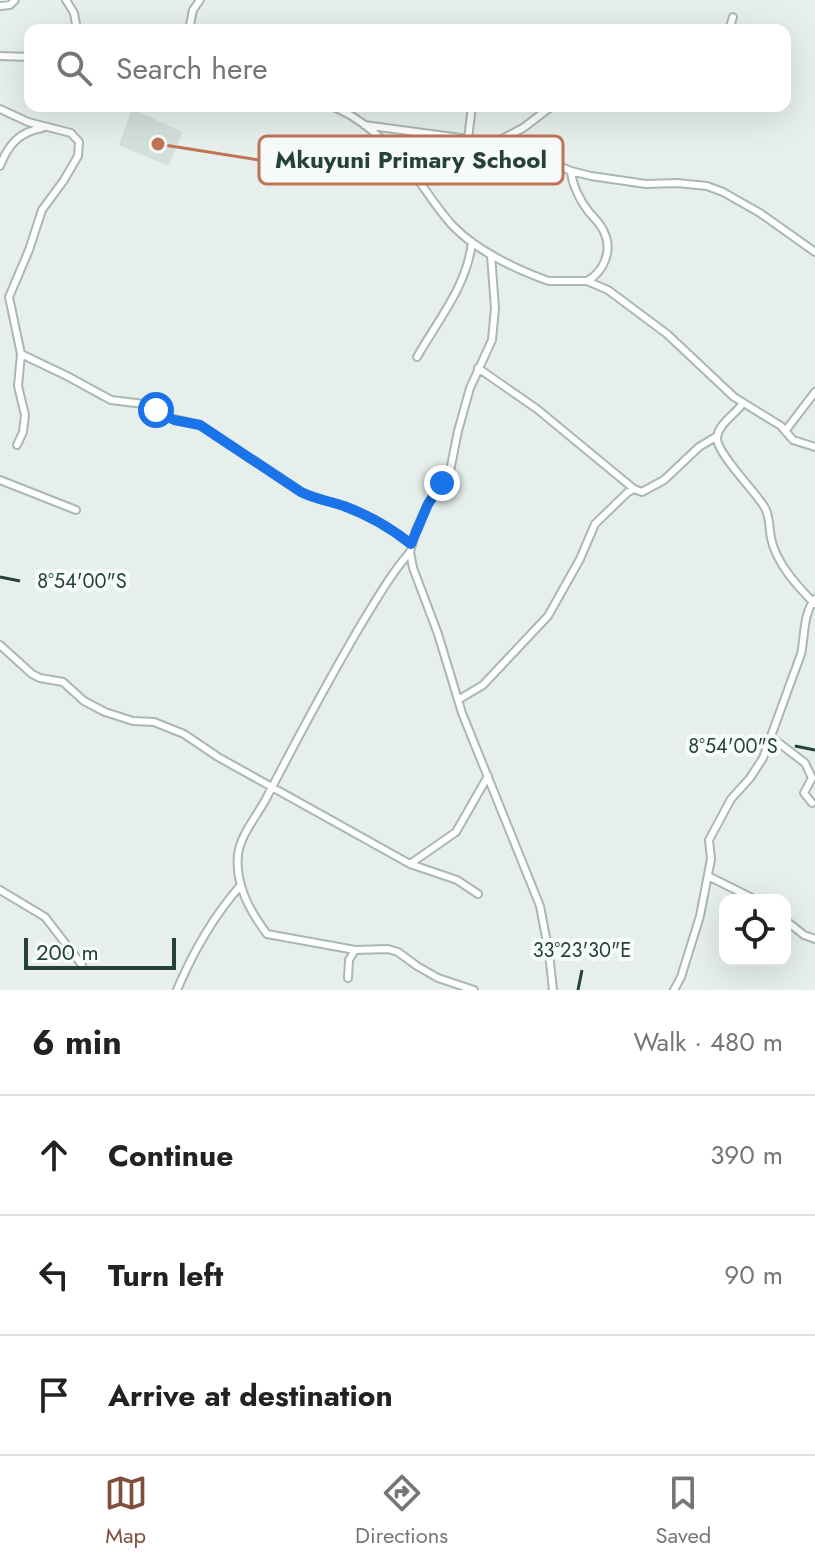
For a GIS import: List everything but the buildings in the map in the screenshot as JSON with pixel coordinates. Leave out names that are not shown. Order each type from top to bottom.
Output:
[{"type":"street","points":[[0,6],[10,5],[15,0]]},
{"type":"street","points":[[66,0],[74,13],[76,24]]},
{"type":"street","points":[[190,24],[193,10],[200,0]]},
{"type":"street","points":[[731,24],[733,17]]},
{"type":"street","points":[[0,56],[24,57]]},
{"type":"street","points":[[0,109],[28,122],[71,133],[79,142],[79,152],[64,180],[42,210],[11,291],[10,306],[21,354],[18,386],[25,415],[23,432],[17,445]]},
{"type":"street","points":[[344,112],[392,149],[453,226],[472,242],[534,276],[549,281],[587,281],[608,290],[667,334],[722,388],[786,430],[793,440],[815,447]]},
{"type":"street","points":[[468,139],[471,112]]},
{"type":"street","points":[[497,147],[497,142],[544,112]]},
{"type":"street","points":[[364,125],[468,139],[571,171],[628,182],[707,186],[760,213],[815,252]]},
{"type":"street","points":[[0,166],[5,153],[16,140],[27,132],[46,128]]},
{"type":"street","points":[[571,171],[583,204],[604,230],[607,240],[605,261],[600,272],[587,281]]},
{"type":"street","points":[[417,357],[460,285],[472,242]]},
{"type":"street","points":[[491,255],[494,330],[465,403],[450,471],[428,504],[410,552],[458,700],[540,906],[553,990]]},
{"type":"street","points":[[21,354],[111,400],[144,404],[169,418],[200,425],[301,492],[358,512],[385,525],[411,544]]},
{"type":"street","points":[[478,368],[537,409],[634,489],[642,492],[658,484],[699,447],[717,436],[743,403]]},
{"type":"street","points":[[786,430],[815,392]]},
{"type":"street","points":[[674,990],[700,916],[711,859],[709,840],[731,799],[763,758],[801,654],[806,619],[814,601],[800,590],[781,563],[771,540],[766,510],[726,455],[717,436]]},
{"type":"street","points":[[0,480],[76,510]]},
{"type":"street","points":[[458,700],[488,681],[548,616],[584,552],[595,524],[634,489]]},
{"type":"street","points":[[410,552],[383,589],[331,676],[240,848],[240,886],[267,934],[355,950],[388,949],[398,952],[438,978],[474,990]]},
{"type":"street","points":[[0,645],[32,674],[63,682],[84,701],[119,718],[154,722],[193,739],[218,757],[410,864],[457,880],[478,894]]},
{"type":"street","points":[[771,737],[805,763],[812,778],[804,793],[812,803]]},
{"type":"street","points":[[410,864],[456,832],[488,776]]},
{"type":"street","points":[[708,876],[744,894]]},
{"type":"street","points":[[177,990],[202,939],[240,886]]},
{"type":"street","points":[[0,890],[45,917],[82,965]]},
{"type":"street","points":[[791,925],[815,939]]},
{"type":"street","points":[[348,978],[349,960],[355,950]]},
{"type":"shaded area","points":[[131,112],[139,112],[183,132],[168,166],[119,145]]},
{"type":"place","name":"Mkuyuni Primary School","points":[[158,144]]},
{"type":"route","points":[[156,410],[174,420],[200,425],[301,492],[358,512],[385,525],[411,544],[428,504],[442,483]]}]
